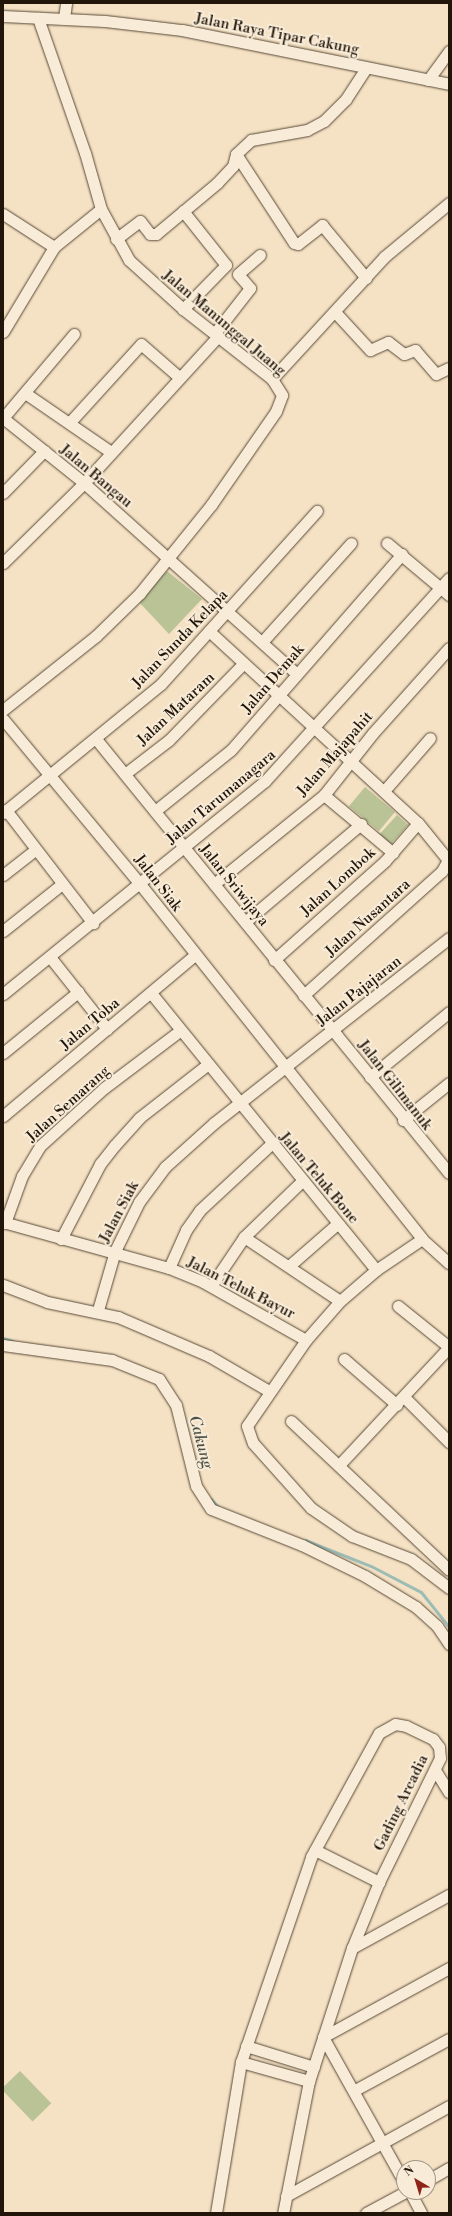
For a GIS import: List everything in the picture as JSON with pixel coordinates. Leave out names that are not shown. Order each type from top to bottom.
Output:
[{"type":"street","points":[[64,18],[66,3]]},
{"type":"street","name":"Jalan Raya Tipar Cakung","points":[[3,16],[64,18],[220,36],[366,68],[449,84]]},
{"type":"street","name":"Jalan Manunggal Juang","points":[[3,710],[96,636],[169,559],[276,411],[282,395],[272,379],[183,309],[136,269],[116,239],[101,209],[85,153],[38,18]]},
{"type":"street","points":[[428,80],[449,51]]},
{"type":"street","points":[[116,239],[140,221],[150,234],[156,234],[226,174],[236,154],[251,140],[307,130],[324,121],[346,99],[366,68]]},
{"type":"street","points":[[236,154],[294,243],[298,244],[322,225],[366,278]]},
{"type":"street","points":[[272,379],[403,240],[449,204]]},
{"type":"street","points":[[3,332],[54,247],[101,209]]},
{"type":"street","points":[[183,211],[226,265],[183,309]]},
{"type":"street","points":[[3,214],[54,247]]},
{"type":"street","points":[[3,563],[84,483],[216,334],[250,288],[238,274],[260,256]]},
{"type":"street","points":[[335,312],[370,350],[388,342],[402,354],[415,350],[436,374],[449,368]]},
{"type":"street","points":[[3,418],[74,334]]},
{"type":"street","points":[[70,422],[141,344],[179,377]]},
{"type":"street","points":[[25,393],[70,422],[111,452]]},
{"type":"street","name":"Jalan Bangau","points":[[3,418],[84,483],[297,674]]},
{"type":"street","points":[[3,493],[44,451]]},
{"type":"street","name":"Jalan Sunda Kelapa","points":[[4,812],[96,739],[161,684],[318,511]]},
{"type":"street","points":[[387,543],[402,554],[449,595]]},
{"type":"street","points":[[262,642],[351,544]]},
{"type":"street","name":"Jalan Demak","points":[[155,811],[231,750],[402,554]]},
{"type":"street","name":"Jalan Tarumanagara","points":[[3,994],[93,923],[266,781],[449,578]]},
{"type":"street","points":[[209,632],[349,763],[384,791],[418,823]]},
{"type":"street","name":"Jalan Majapahit","points":[[214,884],[324,794],[449,648]]},
{"type":"street","name":"Jalan Mataram","points":[[126,773],[169,740],[243,664]]},
{"type":"street","name":"Jalan Siak","points":[[3,719],[140,884],[422,1239],[449,1263]]},
{"type":"street","points":[[384,791],[430,738]]},
{"type":"street","name":"Jalan Sriwijaya","points":[[96,739],[126,773],[274,960],[333,1031]]},
{"type":"street","points":[[324,794],[393,852]]},
{"type":"street","points":[[4,812],[93,923]]},
{"type":"street","name":"Jalan Lombok","points":[[274,960],[393,852],[418,823]]},
{"type":"street","name":"Jalan Nusantara","points":[[304,995],[437,876],[448,860],[418,823]]},
{"type":"street","points":[[245,922],[361,824]]},
{"type":"street","points":[[3,875],[35,850]]},
{"type":"street","points":[[3,931],[62,884]]},
{"type":"street","name":"Jalan Pajajaran","points":[[286,1067],[449,938]]},
{"type":"street","name":"Jalan Toba","points":[[3,1116],[195,955]]},
{"type":"street","points":[[50,956],[107,1028]]},
{"type":"street","points":[[3,1053],[78,992]]},
{"type":"street","name":"Jalan Teluk Bone","points":[[151,993],[301,1182],[376,1270]]},
{"type":"street","points":[[370,1077],[449,1012]]},
{"type":"street","name":"Jalan Semarang","points":[[4,1222],[22,1176],[40,1146],[104,1088],[181,1030]]},
{"type":"street","name":"Jalan Gilimanuk","points":[[333,1031],[404,1120],[449,1173]]},
{"type":"street","points":[[61,1239],[100,1164],[114,1145],[139,1118],[208,1064]]},
{"type":"street","name":"Jalan Siak","points":[[98,1310],[114,1251],[139,1202],[165,1167],[286,1067]]},
{"type":"street","points":[[404,1120],[449,1083]]},
{"type":"street","points":[[169,1268],[186,1230],[200,1210],[271,1144]]},
{"type":"street","points":[[211,1286],[244,1237],[301,1182]]},
{"type":"street","name":"Jalan Teluk Bayur","points":[[4,1222],[61,1239],[114,1251],[169,1268],[211,1286],[306,1340]]},
{"type":"street","points":[[290,1266],[337,1224]]},
{"type":"street","points":[[244,1237],[290,1266],[340,1301]]},
{"type":"street","points":[[422,1239],[376,1270],[340,1301],[306,1340],[269,1391],[247,1426],[248,1435],[282,1477],[326,1520],[352,1536],[411,1559],[449,1588]]},
{"type":"street","points":[[3,1285],[47,1302],[98,1310],[189,1346],[269,1391]]},
{"type":"street","points":[[340,1464],[401,1401],[449,1347],[398,1306]]},
{"type":"street","points":[[3,1345],[112,1360],[159,1379],[176,1405],[196,1486],[211,1509],[302,1545],[365,1576],[421,1611],[449,1644]]},
{"type":"street","points":[[344,1359],[401,1401],[449,1442]]},
{"type":"street","points":[[291,1421],[340,1464],[449,1570]]},
{"type":"street","name":"Gading Arcadia","points":[[216,2213],[241,2062],[315,1850],[378,1733],[386,1728],[406,1726],[433,1738],[439,1747],[440,1758],[379,1882],[352,1948],[309,2081],[283,2213]]},
{"type":"street","points":[[435,1770],[447,1786]]},
{"type":"street","points":[[315,1850],[379,1882]]},
{"type":"street","points":[[352,1948],[449,1895]]},
{"type":"street","points":[[396,2167],[355,2090],[323,2037],[449,1968]]},
{"type":"street","points":[[355,2090],[449,2039]]},
{"type":"street","points":[[246,2046],[314,2067]]},
{"type":"street","points":[[241,2062],[309,2081]]},
{"type":"street","points":[[286,2196],[449,2106]]},
{"type":"street","points":[[436,2175],[449,2168]]},
{"type":"street","points":[[366,2213],[396,2197]]},
{"type":"street","points":[[414,2200],[421,2213]]},
{"type":"green space","points":[[167,571],[202,599],[169,634],[139,602]]},
{"type":"green space","points":[[365,787],[395,812],[379,831],[349,806]]},
{"type":"green space","points":[[397,815],[408,825],[389,846],[378,836]]},
{"type":"green space","points":[[20,2071],[51,2103],[33,2121],[3,2091],[3,2087]]},
{"type":"waterway","name":"Cakung","points":[[3,1338],[13,1341]]},
{"type":"waterway","name":"Cakung","points":[[211,1499],[219,1508]]},
{"type":"waterway","name":"Cakung","points":[[305,1540],[371,1566],[421,1592],[449,1627]]}]
